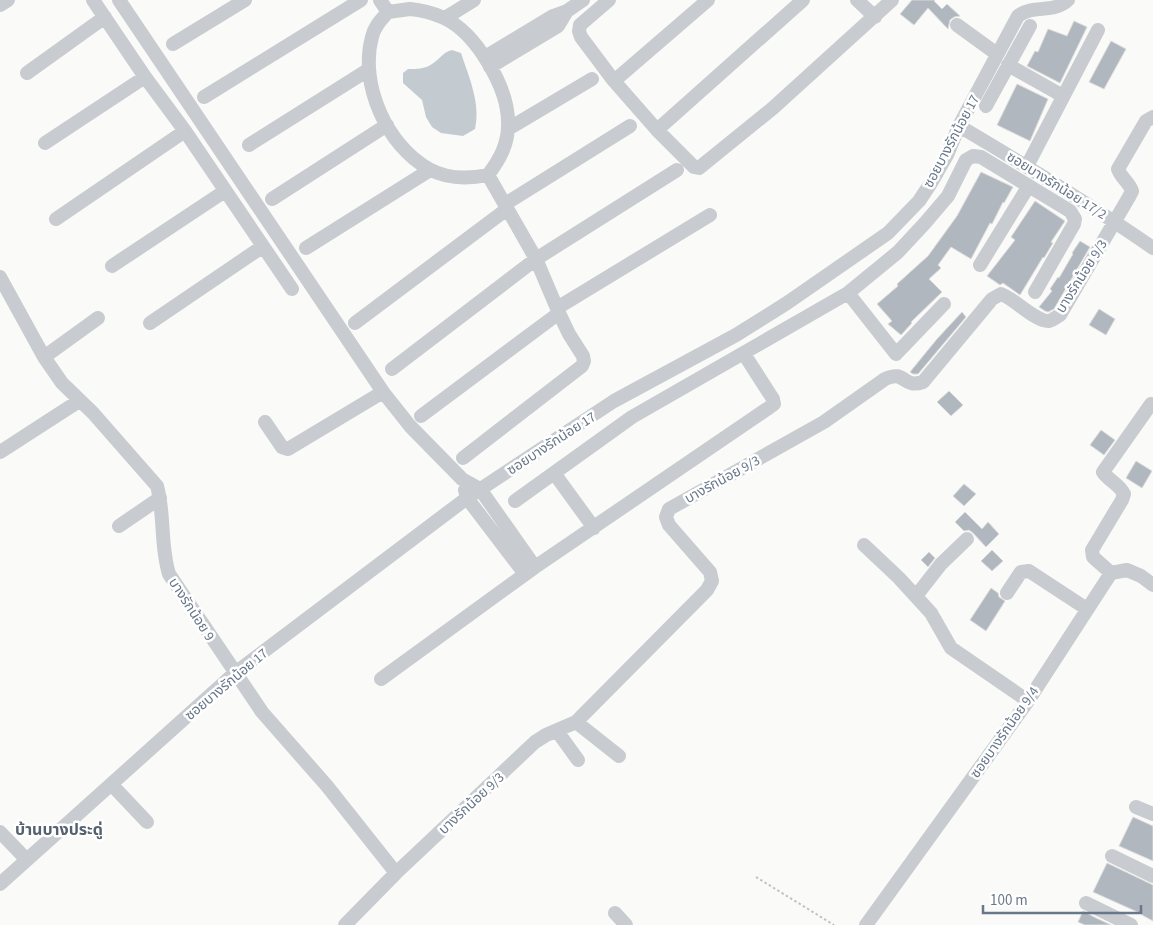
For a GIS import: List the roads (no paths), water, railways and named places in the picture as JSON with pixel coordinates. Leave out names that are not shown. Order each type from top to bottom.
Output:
[{"type":"street","points":[[0,5],[8,0]]},
{"type":"street","points":[[93,0],[292,289]]},
{"type":"street","points":[[119,0],[383,392],[410,426],[462,479],[480,489],[530,571]]},
{"type":"street","points":[[173,44],[246,0]]},
{"type":"street","points":[[204,97],[362,0]]},
{"type":"street","points":[[444,18],[474,0]]},
{"type":"street","points":[[488,62],[553,16],[567,11],[583,0]]},
{"type":"street","points":[[609,0],[580,25],[581,37],[614,81],[657,130],[694,167],[699,168],[705,166],[772,108],[892,0]]},
{"type":"street","points":[[614,81],[708,0]]},
{"type":"street","points":[[657,130],[803,0]]},
{"type":"street","points":[[857,0],[875,17]]},
{"type":"street","name":"ซอยบางรักน้อย 17","points":[[0,884],[235,673],[467,498],[614,401],[736,335],[787,303],[888,233],[919,201],[931,183],[947,155],[959,126],[1018,16],[1026,10],[1062,6],[1068,0]]},
{"type":"street","points":[[384,6],[422,10],[444,18],[465,34],[488,62],[506,105],[508,129],[505,146],[498,161],[488,175],[456,178],[430,170],[418,162],[404,148],[387,125],[373,93],[368,70],[372,36],[384,6]]},
{"type":"street","points":[[27,73],[105,17]]},
{"type":"street","points":[[957,25],[997,54]]},
{"type":"street","points":[[986,106],[1030,26]]},
{"type":"street","points":[[1027,166],[1098,30]]},
{"type":"street","points":[[1008,65],[1063,96]]},
{"type":"street","points":[[249,145],[368,70]]},
{"type":"street","points":[[45,143],[145,77]]},
{"type":"street","points":[[508,129],[592,78]]},
{"type":"street","name":"บางรักน้อย 9/3","points":[[345,925],[396,873],[535,742],[576,722],[707,590],[712,581],[710,572],[669,525],[666,517],[669,509],[824,422],[893,375],[901,377],[906,382],[914,385],[923,382],[992,298],[1001,294],[1010,297],[1041,320],[1051,321],[1060,315],[1132,190],[1130,185],[1120,176],[1118,169],[1146,121],[1153,117]]},
{"type":"street","points":[[272,199],[387,125]]},
{"type":"street","points":[[355,323],[506,206],[630,126]]},
{"type":"street","name":"ซอยบางรักน้อย 17/2","points":[[959,126],[1115,221],[1153,248]]},
{"type":"street","points":[[56,219],[185,132]]},
{"type":"street","points":[[515,501],[632,417],[848,293],[898,252],[925,223],[948,196],[966,160],[973,156],[981,157],[1070,211],[1075,219],[1074,224],[1035,292]]},
{"type":"street","points":[[306,248],[430,170]]},
{"type":"street","points":[[392,369],[536,259],[676,170]]},
{"type":"street","points":[[463,458],[582,366],[584,361],[558,310],[536,259],[488,175]]},
{"type":"street","points":[[980,265],[1028,187]]},
{"type":"street","points":[[112,266],[225,191]]},
{"type":"street","points":[[420,416],[558,310],[710,215]]},
{"type":"street","points":[[150,324],[262,247]]},
{"type":"street","name":"บางรักน้อย 9","points":[[0,277],[44,357],[62,383],[93,413],[157,486],[160,498],[164,558],[169,574],[271,724],[327,786],[396,873]]},
{"type":"street","points":[[848,293],[896,354],[944,304]]},
{"type":"street","points":[[44,357],[98,318]]},
{"type":"street","points":[[381,679],[530,571],[774,404],[773,399],[744,354]]},
{"type":"street","points":[[265,422],[282,447],[288,449],[383,392]]},
{"type":"street","points":[[0,452],[79,401]]},
{"type":"street","points":[[1151,404],[1103,472],[1121,488],[1124,494],[1092,550],[1093,557],[1111,574],[1127,570],[1141,576],[1153,585]]},
{"type":"street","points":[[554,473],[594,528]]},
{"type":"street","points":[[462,479],[467,498],[530,571]]},
{"type":"street","points":[[119,526],[160,498]]},
{"type":"street","points":[[916,596],[941,564],[968,539]]},
{"type":"street","points":[[864,544],[931,613],[951,648],[1028,701]]},
{"type":"street","points":[[1007,593],[1021,572],[1029,571],[1088,609]]},
{"type":"street","name":"ซอยบางรักน้อย 9/4","points":[[866,925],[1028,701],[1111,574]]},
{"type":"street","points":[[576,722],[619,756]]},
{"type":"street","points":[[557,732],[578,760]]},
{"type":"street","points":[[111,784],[147,822]]},
{"type":"street","points":[[1136,806],[1153,814]]},
{"type":"street","points":[[0,832],[26,859]]},
{"type":"street","points":[[1112,856],[1153,876]]},
{"type":"street","points":[[1086,903],[1131,925]]},
{"type":"street","points":[[615,913],[626,925]]},
{"type":"district","name":"บ้านบางประดู่","points":[[59,829]]}]
